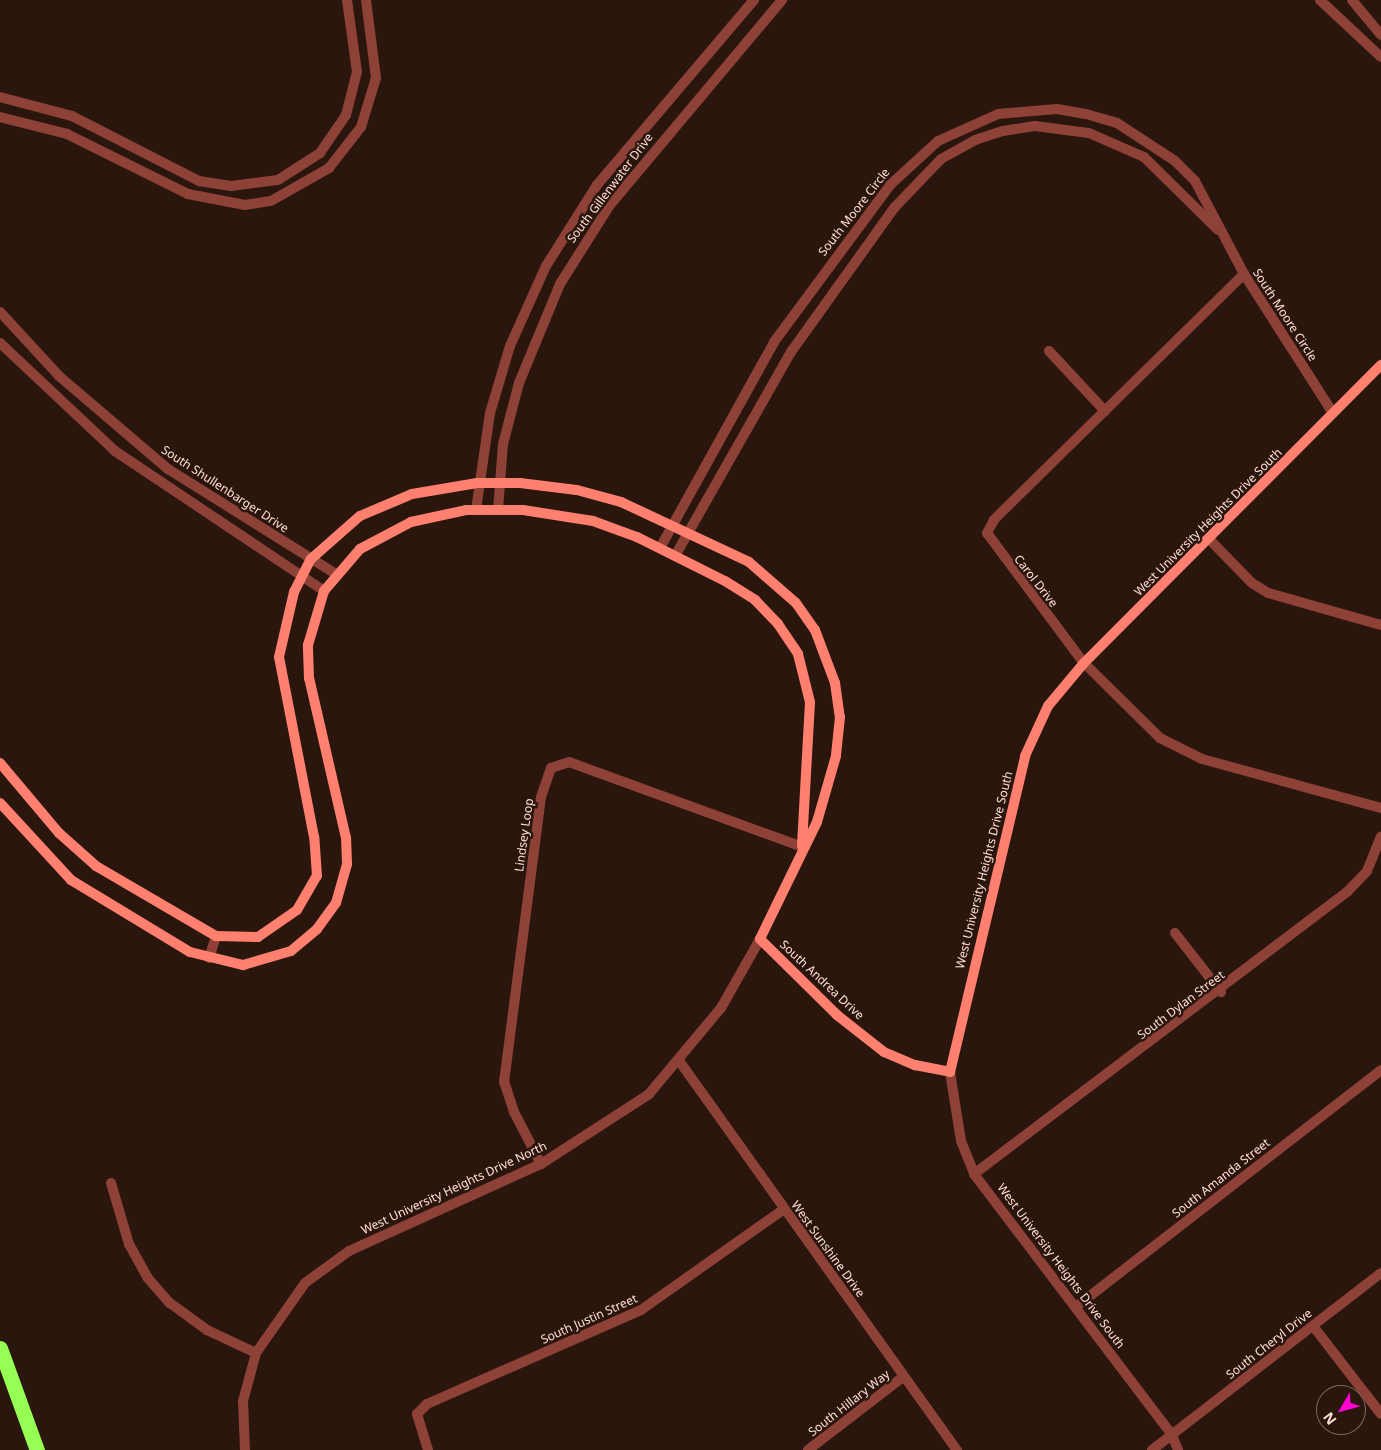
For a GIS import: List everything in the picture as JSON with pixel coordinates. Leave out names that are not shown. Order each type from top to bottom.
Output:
[{"type":"highway","points":[[0,1348],[37,1450]]},
{"type":"street","points":[[0,97],[72,116],[199,181],[231,186],[278,180],[320,153],[346,115],[357,72],[347,0]]},
{"type":"street","points":[[0,117],[67,134],[188,194],[245,205],[271,201],[329,168],[361,128],[376,78],[366,0]]},
{"type":"street","name":"South Gillenwater Drive","points":[[476,510],[477,483],[490,413],[510,346],[569,225],[754,0]]},
{"type":"street","name":"South Gillenwater Drive","points":[[498,510],[503,444],[535,337],[585,240],[680,118],[782,0]]},
{"type":"street","points":[[1320,0],[1381,57]]},
{"type":"street","points":[[1352,0],[1381,35]]},
{"type":"street","name":"South Moore Circle","points":[[660,548],[774,342],[890,185],[938,141],[998,114],[1057,109],[1117,123],[1154,144],[1195,181],[1212,209],[1218,230],[1244,274],[1333,413]]},
{"type":"street","name":"South Moore Circle","points":[[675,556],[790,352],[883,223],[919,180],[967,144],[1035,126],[1089,133],[1144,158],[1218,230]]},
{"type":"street","name":"Carol Drive","points":[[1244,274],[994,520],[987,534],[1084,663],[1160,738],[1180,751],[1381,808]]},
{"type":"street","name":"South Shullenbarger Drive","points":[[0,312],[59,376],[168,469],[336,574]]},
{"type":"street","points":[[0,343],[115,451],[324,591]]},
{"type":"street","points":[[1049,351],[1105,412]]},
{"type":"street","name":"West University Heights Drive South","points":[[1178,1450],[1172,1435],[1077,1306],[974,1174],[961,1142],[950,1072],[1025,756],[1048,706],[1084,663],[1210,540],[1381,365]]},
{"type":"street","name":"West University Heights Drive North","points":[[0,763],[59,833],[96,866],[216,936],[258,937],[281,925],[297,910],[317,876],[314,837],[279,657],[282,632],[302,577],[311,559],[360,516],[389,502],[477,483],[500,483],[577,490],[621,502],[688,532],[771,578],[810,623],[827,656],[835,684],[839,737],[817,822],[802,847],[760,939],[721,1008],[680,1062],[621,1115],[541,1164],[349,1251],[304,1283],[256,1353],[243,1402],[245,1450]]},
{"type":"street","name":"West University Heights Drive North","points":[[0,803],[71,880],[190,952],[243,965],[291,951],[317,929],[342,891],[346,838],[309,678],[308,645],[324,591],[336,574],[360,549],[383,534],[410,522],[476,510],[498,510],[593,521],[660,548],[755,600],[798,654],[812,722],[802,847]]},
{"type":"street","points":[[1210,540],[1252,583],[1268,593],[1381,625]]},
{"type":"street","name":"Lindsey Loop","points":[[541,1164],[514,1112],[504,1082],[541,797],[551,768],[569,762],[802,847]]},
{"type":"street","name":"South Dylan Street","points":[[974,1174],[1221,992],[1357,882],[1377,852],[1381,837]]},
{"type":"street","points":[[1176,933],[1221,992]]},
{"type":"street","points":[[210,958],[216,936]]},
{"type":"street","name":"South Andrea Drive","points":[[760,939],[837,1015],[884,1052],[915,1066],[950,1072]]},
{"type":"street","name":"West Sunshine Drive","points":[[680,1062],[957,1450]]},
{"type":"street","name":"South Amanda Street","points":[[1077,1306],[1381,1070]]},
{"type":"street","points":[[111,1183],[129,1244],[147,1277],[170,1303],[207,1330],[256,1353]]},
{"type":"street","name":"South Justin Street","points":[[428,1450],[417,1414],[426,1404],[642,1310],[784,1209]]},
{"type":"street","name":"South Cheryl Drive","points":[[1152,1450],[1381,1273]]},
{"type":"street","points":[[1313,1326],[1381,1414]]},
{"type":"street","name":"South Hillary Way","points":[[808,1450],[904,1376]]}]
